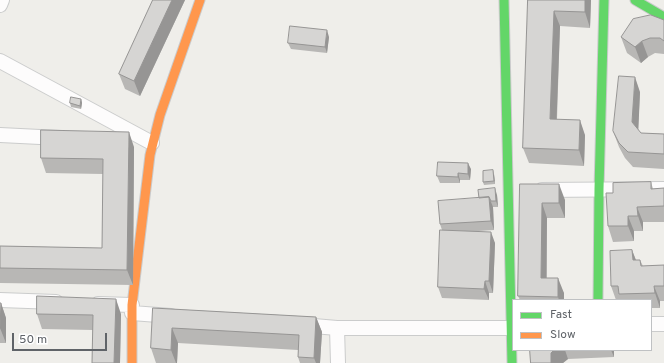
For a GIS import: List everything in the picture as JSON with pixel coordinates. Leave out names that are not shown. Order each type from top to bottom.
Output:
[{"type":"street","points":[[0,4],[2,0]]},
{"type":"street","points":[[132,363],[132,309],[152,143],[160,115],[200,0]]},
{"type":"street","points":[[504,0],[512,363]]},
{"type":"street","points":[[598,299],[599,188],[604,0]]},
{"type":"street","points":[[635,0],[664,17]]},
{"type":"street","points":[[0,61],[152,143]]},
{"type":"street","points":[[0,135],[76,139]]},
{"type":"street","points":[[122,141],[152,143]]},
{"type":"street","points":[[508,190],[599,188],[664,189]]},
{"type":"street","points":[[0,300],[70,303]]},
{"type":"street","points":[[85,303],[187,317]]},
{"type":"street","points":[[652,324],[664,324]]},
{"type":"street","points":[[290,325],[337,328],[512,328]]},
{"type":"street","points":[[337,328],[338,363]]},
{"type":"building","points":[[153,0],[172,0],[134,81],[119,74]]},
{"type":"building","points":[[528,0],[585,0],[585,12],[554,11],[550,119],[580,120],[579,150],[523,148]]},
{"type":"building","points":[[651,15],[664,20],[664,41],[660,38],[650,38],[642,41],[635,47],[621,37],[633,19]]},
{"type":"building","points":[[290,26],[327,30],[325,47],[288,43]]},
{"type":"building","points":[[619,76],[635,77],[632,122],[641,133],[664,134],[664,154],[628,152],[619,143],[613,131]]},
{"type":"building","points":[[71,97],[81,99],[80,106],[70,103]]},
{"type":"building","points":[[41,130],[129,132],[127,270],[0,268],[0,246],[102,248],[103,159],[41,158]]},
{"type":"building","points":[[438,162],[468,163],[468,174],[458,173],[458,177],[437,176]]},
{"type":"building","points":[[493,170],[494,181],[483,182],[483,171]]},
{"type":"building","points":[[651,182],[651,189],[664,188],[664,206],[637,207],[638,216],[628,216],[628,226],[608,226],[606,193],[613,193],[613,183]]},
{"type":"building","points":[[520,184],[559,184],[559,203],[542,203],[541,278],[558,278],[558,297],[518,296]]},
{"type":"building","points":[[495,188],[496,201],[491,201],[489,197],[479,198],[478,190]]},
{"type":"building","points":[[489,197],[491,221],[440,224],[438,201]]},
{"type":"building","points":[[440,230],[491,232],[489,281],[485,281],[484,289],[438,287]]},
{"type":"building","points":[[632,250],[633,260],[640,260],[641,266],[664,265],[664,286],[654,286],[655,293],[619,294],[618,286],[611,286],[610,251]]},
{"type":"building","points":[[37,296],[116,299],[114,363],[92,363],[93,315],[37,314]]},
{"type":"building","points":[[0,303],[1,303],[0,328]]},
{"type":"building","points":[[153,308],[316,317],[314,358],[298,357],[299,335],[172,328],[171,350],[151,348]]},
{"type":"building","points":[[530,351],[553,351],[551,353],[551,363],[531,363]]},
{"type":"traffic: fast","points":[[504,0],[512,363]]},
{"type":"traffic: fast","points":[[598,299],[599,189],[604,0]]},
{"type":"traffic: fast","points":[[635,0],[664,17]]},
{"type":"traffic: slow","points":[[132,363],[132,305],[150,155],[160,115],[200,0]]}]
